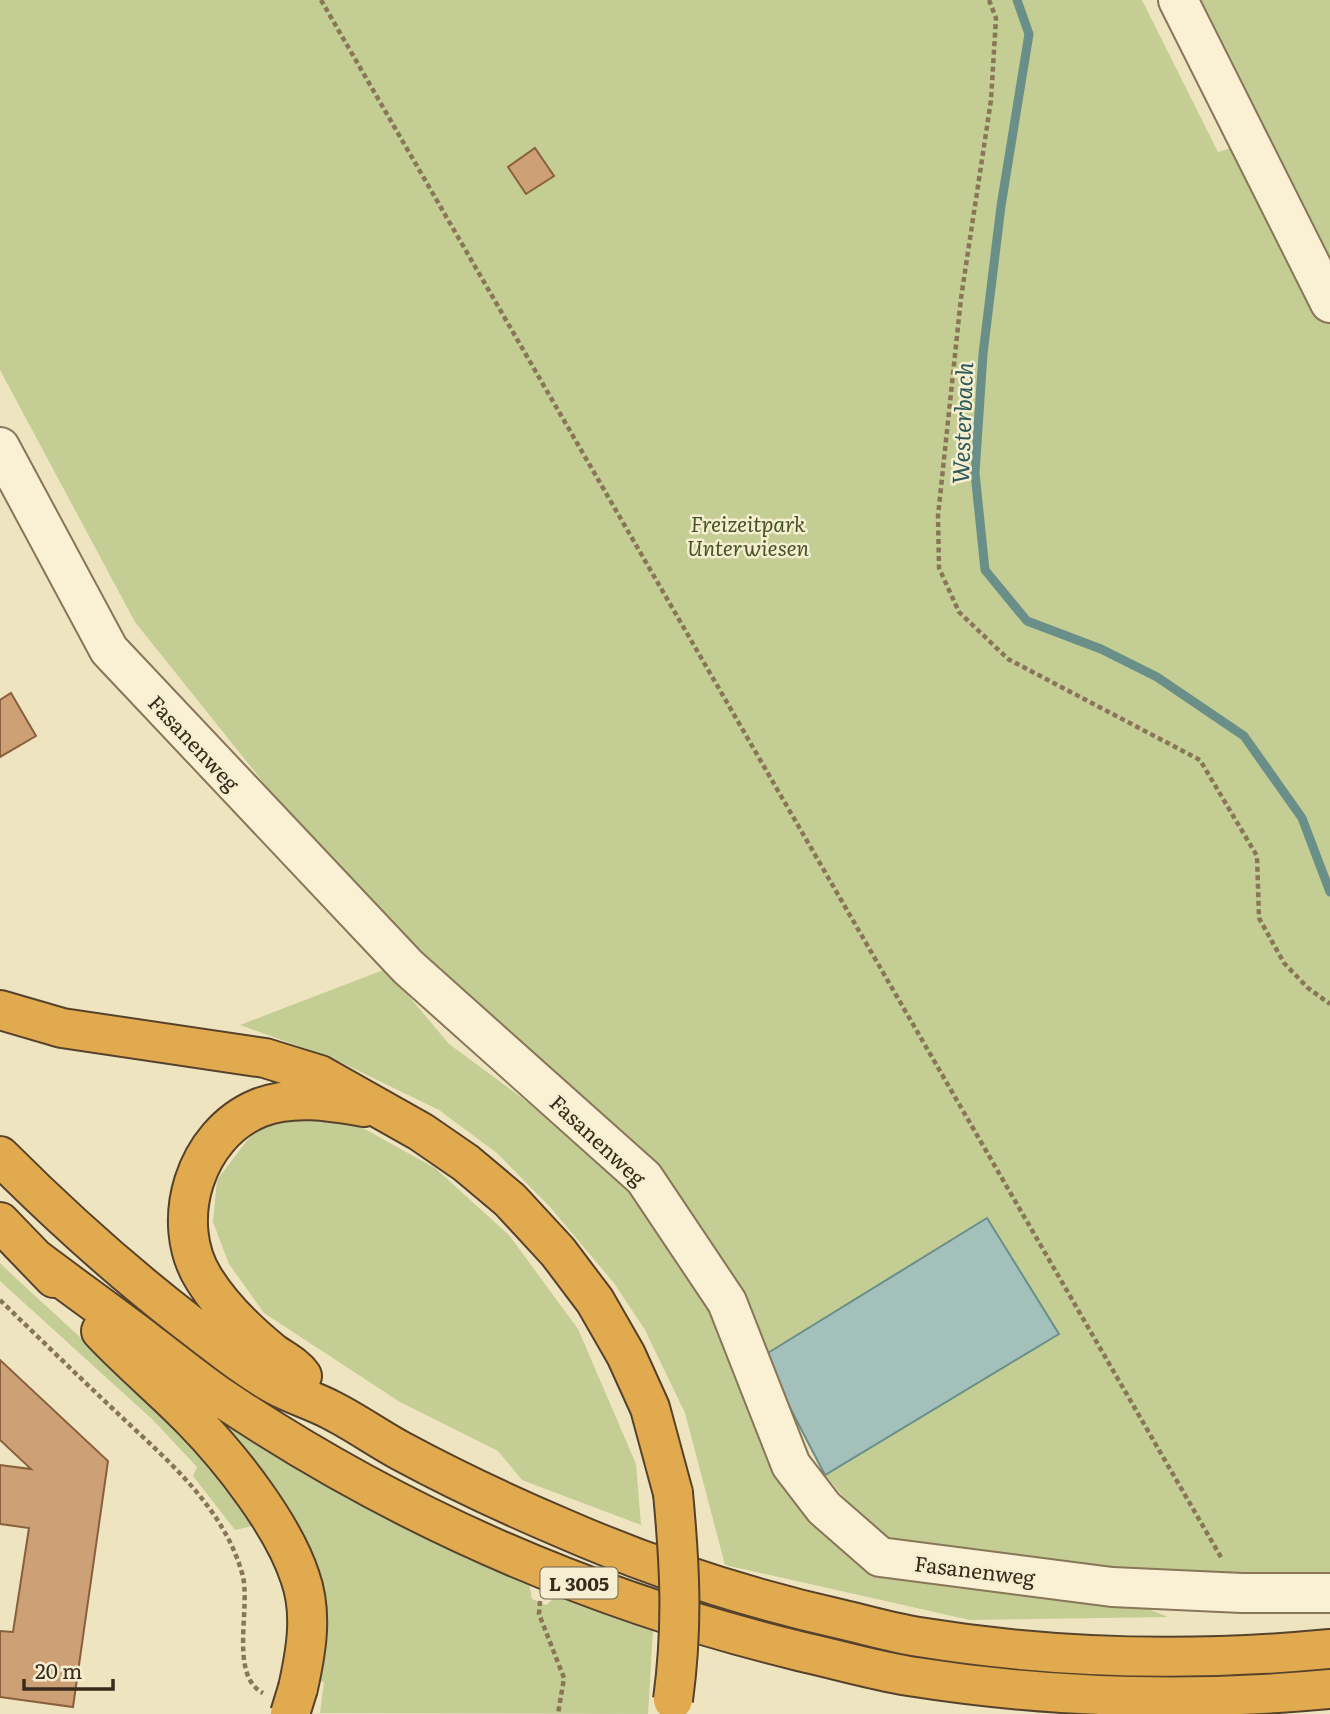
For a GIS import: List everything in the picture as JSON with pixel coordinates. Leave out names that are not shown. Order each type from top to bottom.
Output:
[{"type":"highway","points":[[0,1010],[62,1028],[265,1058],[320,1075],[421,1132],[466,1163],[510,1200],[558,1252],[595,1301],[626,1355],[650,1408],[673,1493],[680,1578],[681,1619],[671,1707]]},
{"type":"highway","points":[[331,1410],[299,1371],[246,1329],[222,1304],[203,1277],[188,1229],[192,1185],[205,1157],[219,1137],[236,1121],[259,1108],[285,1101],[309,1101],[380,1110]]},
{"type":"highway","name":"L 3005","points":[[0,1156],[52,1208],[125,1273],[197,1330],[277,1386],[331,1410],[400,1450],[476,1489],[648,1563],[739,1594],[825,1616],[916,1637],[1001,1648],[1087,1655],[1195,1657],[1274,1655],[1330,1649]]},
{"type":"highway","name":"L 3005","points":[[0,1222],[36,1259],[220,1396],[291,1441],[374,1489],[453,1530],[542,1569],[635,1604],[727,1633],[905,1675],[997,1688],[1199,1697],[1330,1689]]},
{"type":"highway","points":[[36,1259],[123,1354],[194,1420],[272,1519],[301,1578],[307,1634],[284,1698]]},
{"type":"highway","points":[[1084,1714],[1199,1697]]},
{"type":"lane","points":[[1178,0],[1330,303]]},
{"type":"lane","name":"Fasanenweg","points":[[0,447],[109,650],[408,967],[644,1178],[727,1302],[791,1465],[824,1508],[880,1557],[1112,1587],[1241,1593],[1330,1593]]},
{"type":"path","points":[[321,0],[1241,1593]]},
{"type":"path","points":[[989,0],[996,18],[991,100],[961,298],[938,516],[939,568],[959,612],[1008,659],[1200,760],[1257,856],[1259,918],[1284,963],[1308,988],[1330,1004]]},
{"type":"path","points":[[0,1300],[186,1479],[221,1525],[243,1574],[244,1667],[254,1688],[284,1698]]},
{"type":"path","points":[[542,1569],[540,1614],[564,1678],[558,1714]]},
{"type":"green space","name":"Freizeitpark Unterwiesen","points":[[0,0],[1142,0],[1218,152],[1249,142],[1330,303],[1330,1573],[1264,1580],[1143,1576],[880,1540],[825,1475],[1058,1335],[763,1356],[617,1139],[383,932],[135,622],[0,370]]},
{"type":"green space","points":[[1200,0],[1330,0],[1330,264]]},
{"type":"green space","points":[[386,969],[449,1044],[633,1180],[719,1303],[782,1467],[876,1565],[1109,1593],[1168,1617],[970,1620],[725,1565],[685,1413],[645,1330],[614,1283],[550,1207],[497,1153],[439,1110],[334,1059],[240,1025]]},
{"type":"green space","points":[[304,1118],[361,1127],[435,1168],[509,1235],[578,1329],[636,1464],[641,1525],[522,1480],[498,1451],[400,1402],[264,1313],[229,1264],[213,1222],[217,1180],[255,1130]]},
{"type":"green space","points":[[0,1263],[178,1429],[260,1524],[235,1530],[193,1476],[197,1467],[153,1420],[0,1281]]},
{"type":"green space","points":[[222,1425],[234,1428],[372,1510],[467,1559],[529,1583],[532,1599],[546,1605],[557,1596],[653,1630],[648,1714],[320,1713],[324,1682],[316,1681],[303,1538],[286,1505]]},
{"type":"water","points":[[987,1218],[1059,1334],[825,1475],[763,1356]]},
{"type":"building","points":[[535,148],[554,176],[526,194],[508,167]]},
{"type":"building","points":[[11,693],[36,736],[0,757],[0,700]]},
{"type":"building","points":[[0,1360],[108,1461],[73,1707],[0,1697],[0,1631],[13,1632],[29,1528],[0,1524],[0,1465],[31,1469],[0,1440]]},
{"type":"waterway","name":"Westerbach","points":[[1017,0],[1029,34],[1001,206],[983,354],[975,473],[985,570],[1027,621],[1101,649],[1157,677],[1244,736],[1302,818],[1330,892]]}]
